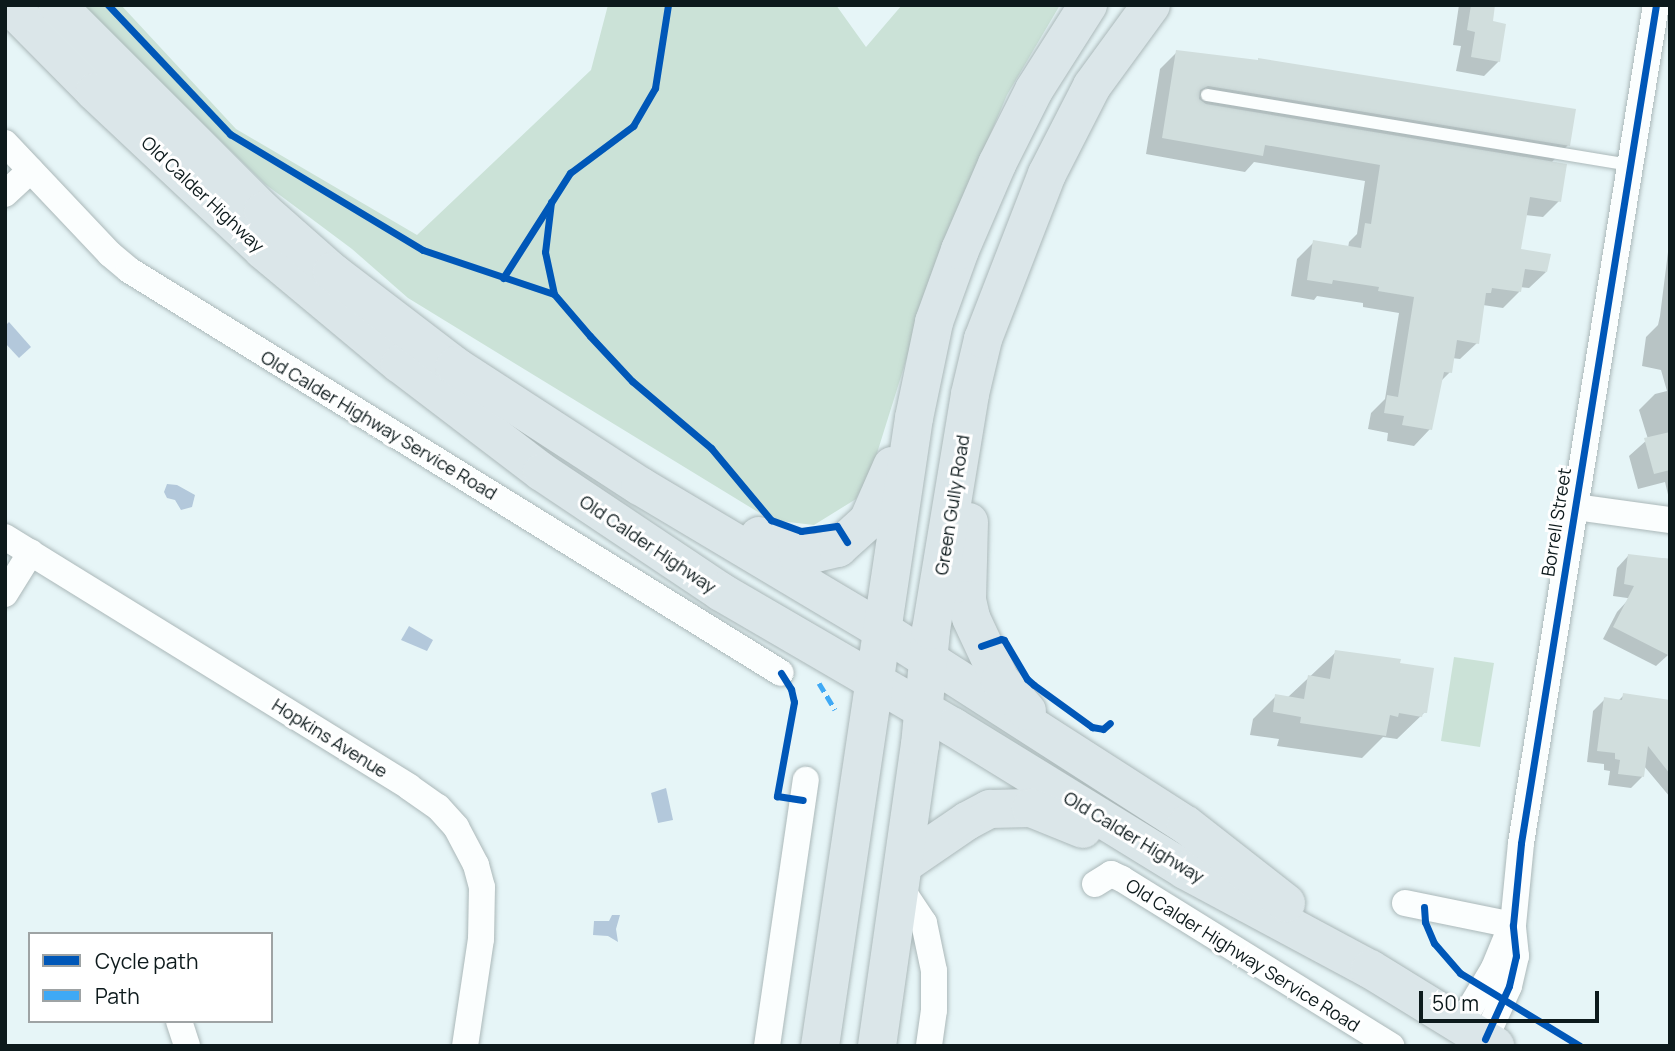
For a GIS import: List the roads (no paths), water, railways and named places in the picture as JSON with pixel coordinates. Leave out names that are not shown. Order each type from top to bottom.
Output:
[{"type":"main road","name":"Old Calder Highway","points":[[9,5],[95,92],[263,250],[461,412],[542,472],[709,585],[874,681],[1185,870],[1370,969],[1480,1037]]},
{"type":"main road","name":"Old Calder Highway","points":[[57,5],[263,211],[332,272],[454,366],[640,486],[882,630],[1186,825],[1370,969]]},
{"type":"main road","points":[[820,1046],[882,630],[934,323],[960,250],[997,164],[1034,90],[1088,5]]},
{"type":"main road","name":"Green Gully Road","points":[[877,1046],[902,876],[927,659],[970,394],[993,309],[1047,174],[1092,86],[1151,5]]},
{"type":"main road","points":[[454,366],[640,464],[784,550],[805,554],[838,548],[868,521],[890,473],[925,368]]},
{"type":"main road","points":[[970,394],[967,600],[971,618],[1000,680],[1050,738]]},
{"type":"main road","points":[[902,876],[967,821],[990,808],[1012,807],[1047,813],[1185,870]]},
{"type":"street","name":"Borrell Street","points":[[1480,1037],[1494,968],[1513,925],[1521,843],[1656,5]]},
{"type":"street","name":"Old Calder Highway Service Road","points":[[5,143],[129,270],[781,673]]},
{"type":"street","points":[[5,194],[31,170]]},
{"type":"street","points":[[1575,507],[1670,520]]},
{"type":"street","name":"Hopkins Avenue","points":[[5,537],[410,787],[438,807],[456,827],[477,865],[482,887],[481,939],[465,1046]]},
{"type":"street","points":[[5,594],[31,552]]},
{"type":"street","points":[[767,1046],[806,780]]},
{"type":"street","name":"Old Calder Highway Service Road","points":[[1095,884],[1111,874],[1122,879],[1391,1046]]},
{"type":"street","points":[[902,876],[924,923],[934,971],[934,1010],[929,1046]]},
{"type":"street","points":[[1405,903],[1513,925]]},
{"type":"street","points":[[180,1023],[187,1046]]},
{"type":"lane","points":[[1207,95],[1629,165]]},
{"type":"water","points":[[9,322],[31,347],[19,358],[5,343],[5,326]]},
{"type":"water","points":[[167,484],[177,485],[195,495],[192,507],[181,510],[175,500],[167,498],[164,492]]},
{"type":"water","points":[[409,626],[433,640],[427,651],[401,640]]},
{"type":"water","points":[[666,788],[673,820],[658,823],[651,793]]},
{"type":"water","points":[[612,915],[620,915],[616,929],[618,942],[608,936],[593,935],[594,921],[609,921]]}]
